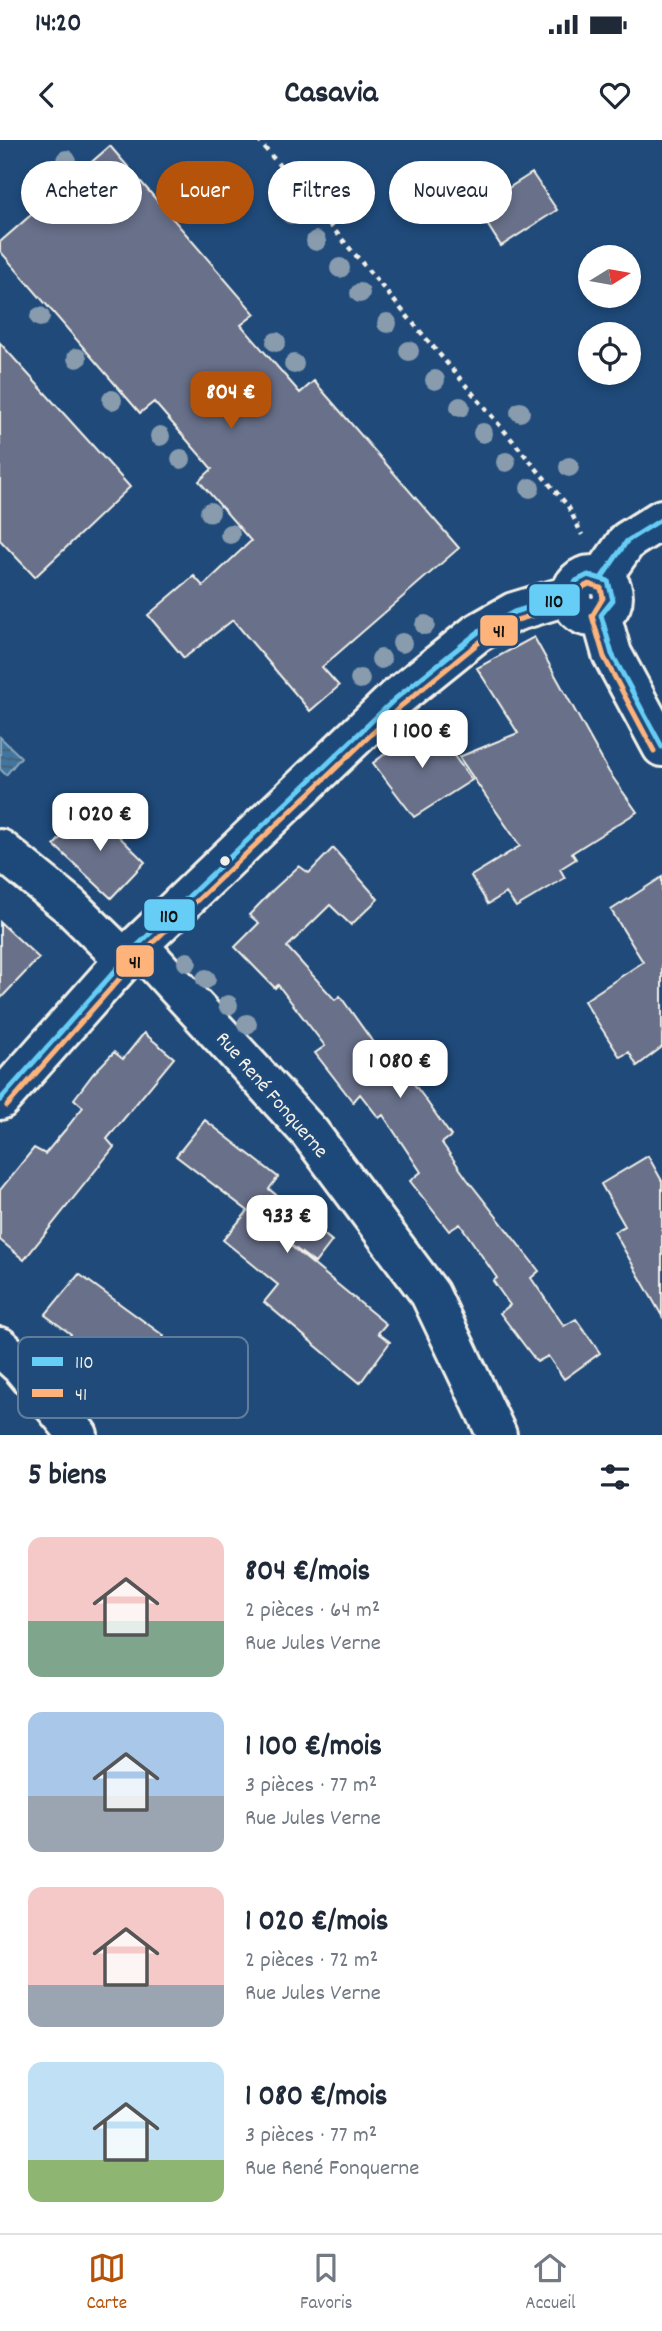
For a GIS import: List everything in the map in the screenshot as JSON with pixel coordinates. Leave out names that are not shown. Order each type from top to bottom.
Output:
[{"type":"street","points":[[0,1101],[132,952],[395,699],[477,633],[514,612],[591,596],[627,541],[662,519]]},
{"type":"street","points":[[591,596],[612,654],[662,747]]},
{"type":"street","name":"Rue René Fonquerne","points":[[0,849],[132,952],[310,1133],[430,1294],[497,1435]]},
{"type":"street","points":[[0,1348],[18,1364]]},
{"type":"street","points":[[64,1418],[78,1435]]},
{"type":"path","points":[[258,140],[568,506],[591,596]]},
{"type":"water","points":[[0,737],[21,757],[6,775],[0,769]]},
{"type":"building","points":[[110,146],[123,161],[93,161]]},
{"type":"building","points":[[532,173],[557,210],[501,246],[487,224],[512,224],[512,186]]},
{"type":"building","points":[[142,183],[156,199],[156,224],[177,224],[255,314],[241,325],[300,393],[314,381],[459,548],[322,667],[339,686],[310,711],[233,620],[184,658],[148,615],[194,576],[203,586],[251,541],[199,481],[212,469],[154,402],[140,413],[0,251],[0,242],[21,224],[142,224]]},
{"type":"building","points":[[0,343],[130,487],[35,577],[0,540]]},
{"type":"building","points":[[534,637],[609,772],[637,812],[572,853],[576,859],[560,869],[565,878],[516,907],[506,893],[488,904],[471,876],[520,846],[459,757],[518,733],[477,668]]},
{"type":"building","points":[[428,721],[472,780],[414,817],[373,763]]},
{"type":"building","points":[[89,807],[145,862],[111,898],[54,845]]},
{"type":"building","points":[[333,848],[378,899],[351,925],[330,905],[287,947],[335,1000],[340,996],[400,1080],[407,1075],[451,1136],[442,1143],[539,1271],[531,1278],[564,1326],[576,1319],[600,1353],[564,1379],[548,1356],[537,1362],[500,1313],[510,1305],[493,1281],[497,1278],[460,1224],[449,1231],[410,1181],[421,1172],[383,1115],[379,1118],[360,1094],[353,1102],[315,1053],[325,1046],[278,985],[275,988],[235,947],[259,923],[249,915],[273,890],[299,866],[309,873]]},
{"type":"building","points":[[662,877],[662,1047],[637,1066],[629,1052],[620,1057],[584,1001],[643,962],[611,910]]},
{"type":"building","points":[[0,922],[39,958],[0,999]]},
{"type":"building","points":[[144,1033],[174,1058],[107,1139],[114,1147],[24,1260],[0,1240],[0,1190],[34,1148],[45,1154],[65,1130],[83,1107],[74,1099],[93,1074],[114,1052],[123,1059]]},
{"type":"building","points":[[205,1120],[278,1177],[269,1189],[332,1241],[315,1263],[275,1233],[386,1324],[378,1333],[390,1342],[360,1383],[264,1302],[278,1285],[223,1240],[248,1211],[176,1156]]},
{"type":"building","points":[[648,1156],[662,1181],[662,1316],[614,1232],[625,1226],[601,1184]]},
{"type":"building","points":[[79,1274],[164,1336],[69,1337],[71,1334],[45,1315]]},
{"type":"transit line","name":"110","points":[[602,577],[627,541],[662,519]]},
{"type":"transit line","name":"110","points":[[0,1100],[138,945],[395,699],[477,633],[514,612],[570,595],[576,581],[588,575],[608,581],[613,600],[601,615],[612,654],[662,747]]},
{"type":"transit line","name":"41","points":[[7,1106],[144,951],[401,706],[482,640],[517,620],[574,603],[583,587],[589,584],[601,588],[603,598],[592,616],[604,657],[654,751]]}]
